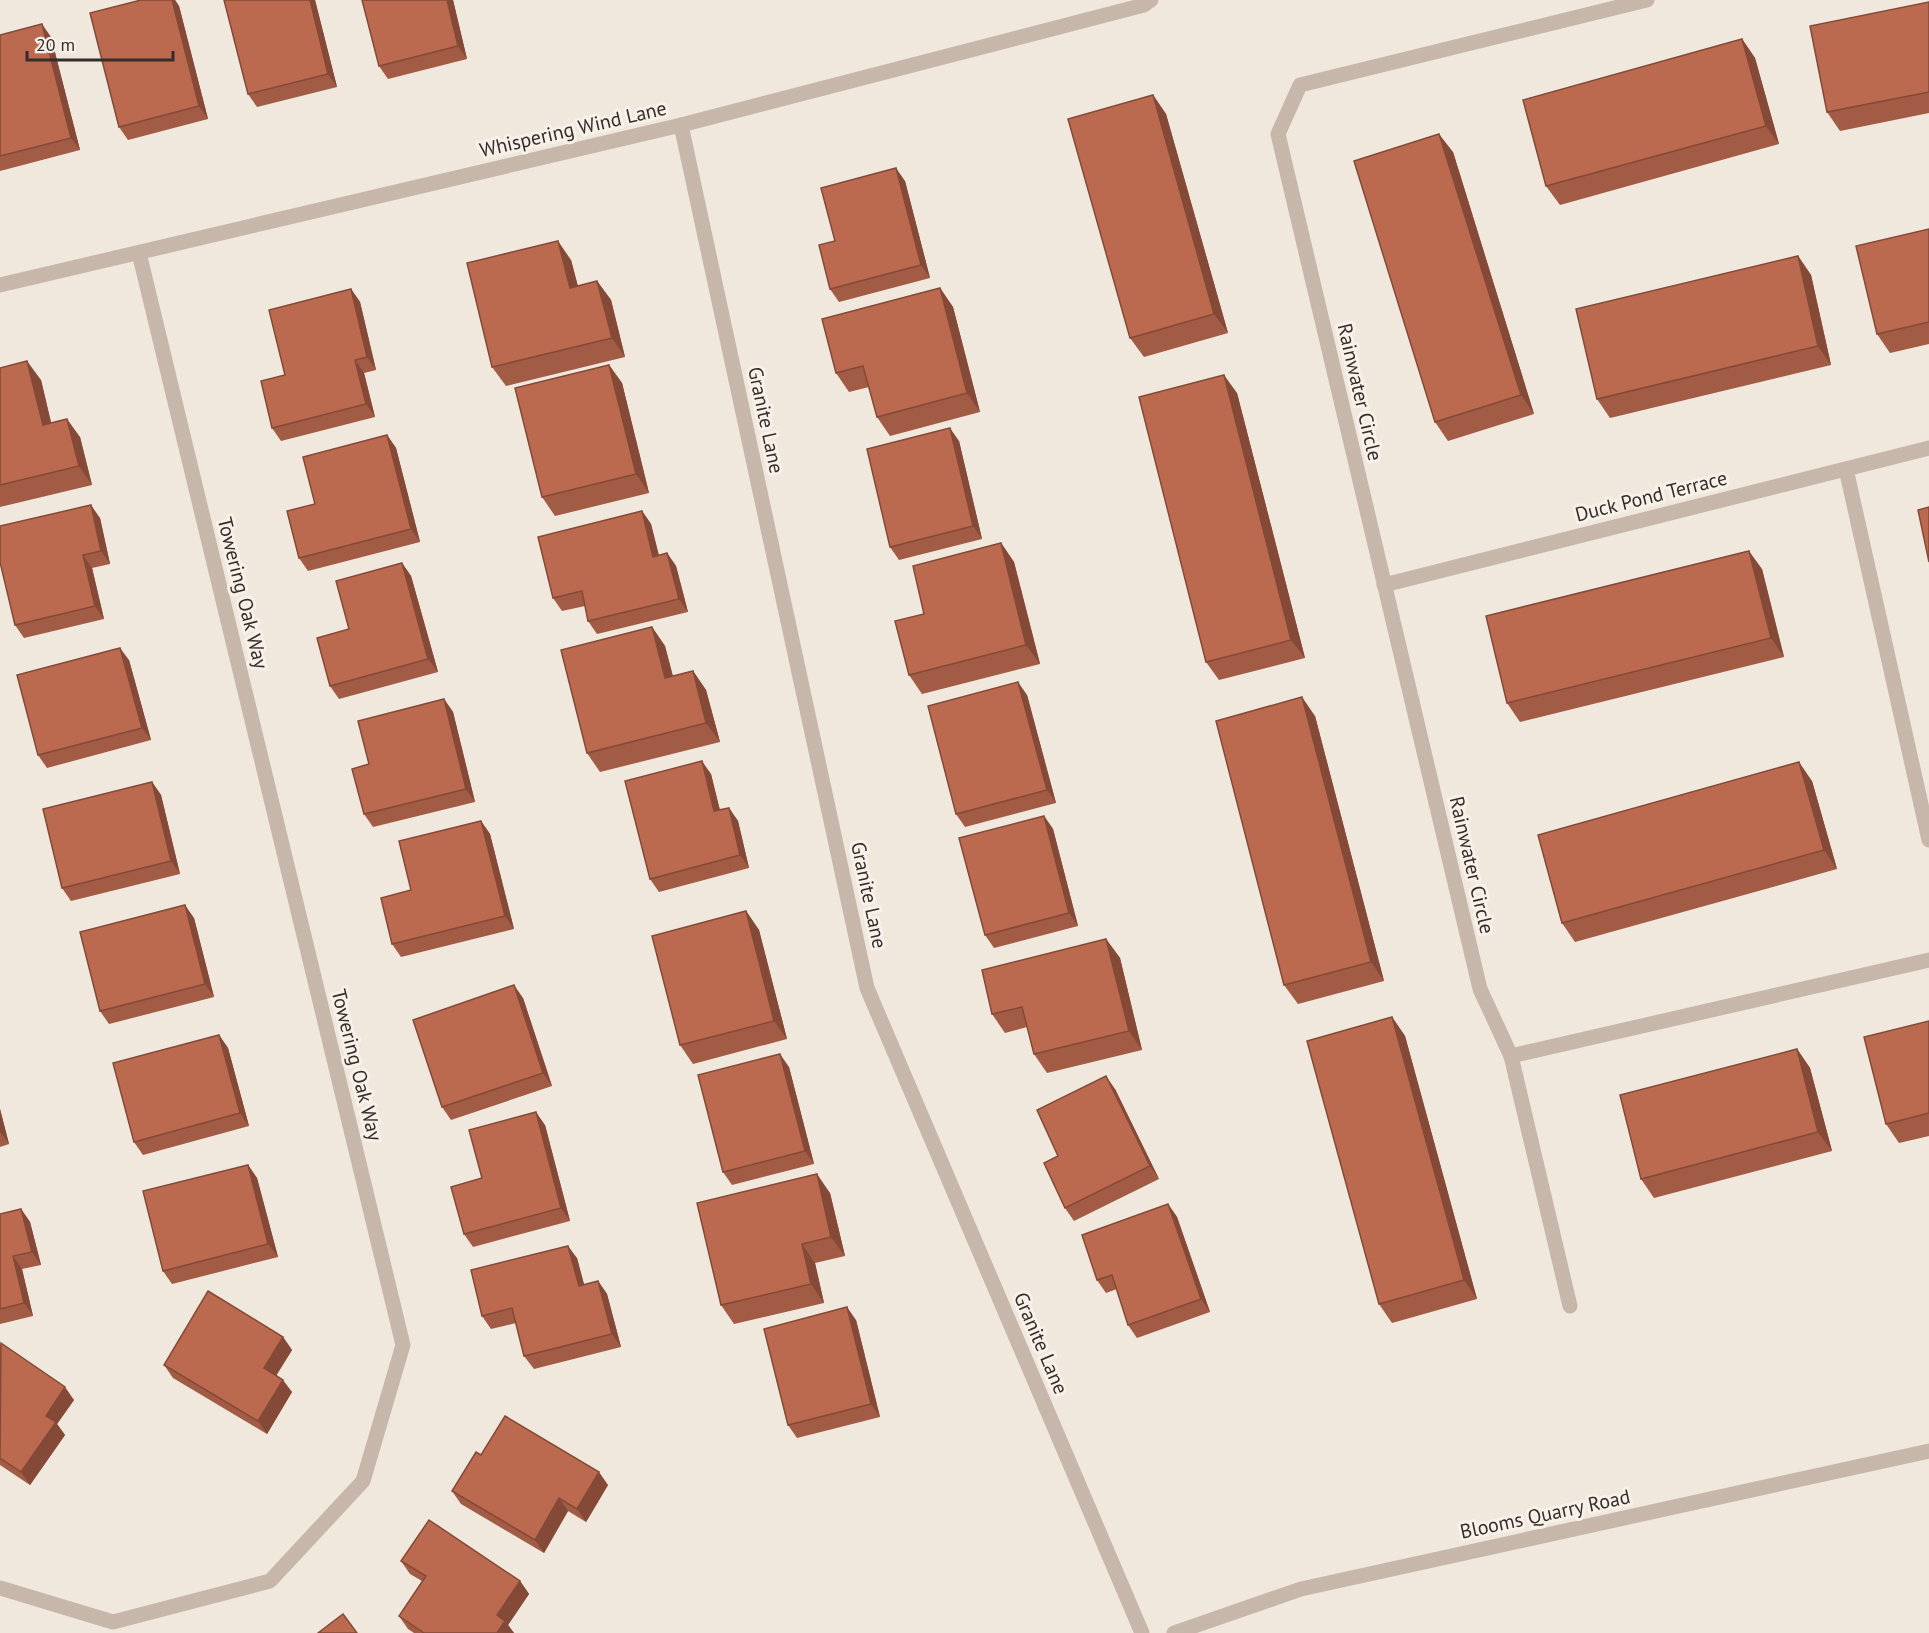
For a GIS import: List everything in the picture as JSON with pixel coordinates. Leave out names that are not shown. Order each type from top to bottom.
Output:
[{"type":"street","name":"Whispering Wind Lane","points":[[0,285],[681,125],[1144,5],[1151,0]]},
{"type":"street","name":"Rainwater Circle","points":[[1570,1306],[1511,1056],[1479,989],[1278,134],[1300,85],[1647,0]]},
{"type":"street","name":"Granite Lane","points":[[681,125],[867,988],[1142,1633]]},
{"type":"street","name":"Towering Oak Way","points":[[0,1588],[113,1622],[270,1581],[363,1480],[403,1345],[139,253]]},
{"type":"street","name":"Duck Pond Terrace","points":[[1384,585],[1929,448]]},
{"type":"street","points":[[1846,469],[1929,840]]},
{"type":"street","points":[[1511,1056],[1929,960]]},
{"type":"street","name":"Blooms Quarry Road","points":[[1174,1633],[1301,1589],[1929,1451]]},
{"type":"building","points":[[141,0],[172,0],[199,106],[119,127],[90,13]]},
{"type":"building","points":[[224,0],[310,0],[328,74],[248,94]]},
{"type":"building","points":[[362,0],[447,0],[458,46],[379,66]]},
{"type":"building","points":[[1929,2],[1929,92],[1827,112],[1810,26]]},
{"type":"building","points":[[42,24],[71,138],[0,156],[0,35]]},
{"type":"building","points":[[1742,39],[1766,126],[1546,186],[1523,100]]},
{"type":"building","points":[[1153,95],[1214,314],[1130,338],[1068,119]]},
{"type":"building","points":[[1439,134],[1521,395],[1435,422],[1354,161]]},
{"type":"building","points":[[896,168],[921,265],[830,289],[819,245],[835,241],[821,188]]},
{"type":"building","points":[[1929,229],[1929,322],[1877,334],[1856,246]]},
{"type":"building","points":[[558,241],[570,288],[597,281],[612,338],[492,367],[467,263]]},
{"type":"building","points":[[1798,256],[1818,346],[1597,399],[1576,309]]},
{"type":"building","points":[[940,288],[967,393],[877,417],[863,366],[836,373],[822,319]]},
{"type":"building","points":[[351,289],[367,357],[355,360],[366,404],[272,428],[261,381],[285,375],[269,310]]},
{"type":"building","points":[[27,361],[43,425],[67,419],[79,466],[0,485],[0,368]]},
{"type":"building","points":[[609,365],[636,474],[542,497],[515,388]]},
{"type":"building","points":[[1224,375],[1291,640],[1206,662],[1139,397]]},
{"type":"building","points":[[950,428],[973,526],[890,547],[867,449]]},
{"type":"building","points":[[387,435],[411,529],[299,558],[287,511],[315,504],[303,457]]},
{"type":"building","points":[[91,505],[101,551],[83,555],[95,606],[15,625],[0,562],[0,526]]},
{"type":"building","points":[[1929,507],[1929,562],[1918,510]]},
{"type":"building","points":[[642,511],[653,557],[667,553],[679,599],[588,621],[582,591],[553,598],[538,537]]},
{"type":"building","points":[[1001,543],[1026,645],[909,675],[895,621],[924,614],[913,566]]},
{"type":"building","points":[[1749,551],[1771,638],[1507,703],[1486,616]]},
{"type":"building","points":[[402,563],[428,659],[330,686],[317,638],[349,629],[336,581]]},
{"type":"building","points":[[652,627],[665,678],[693,671],[706,723],[587,753],[561,650]]},
{"type":"building","points":[[120,648],[142,728],[38,755],[17,675]]},
{"type":"building","points":[[1018,682],[1047,790],[956,814],[928,706]]},
{"type":"building","points":[[1302,697],[1371,962],[1284,985],[1216,721]]},
{"type":"building","points":[[444,699],[466,789],[364,814],[352,769],[369,764],[358,721]]},
{"type":"building","points":[[702,761],[714,811],[729,808],[740,855],[650,879],[625,781]]},
{"type":"building","points":[[1799,762],[1824,850],[1562,923],[1538,835]]},
{"type":"building","points":[[152,782],[171,861],[62,888],[43,809]]},
{"type":"building","points":[[1044,816],[1069,913],[985,935],[959,838]]},
{"type":"building","points":[[481,821],[505,916],[392,944],[381,898],[411,890],[399,841]]},
{"type":"building","points":[[185,905],[205,984],[100,1011],[80,932]]},
{"type":"building","points":[[746,911],[774,1021],[680,1045],[652,936]]},
{"type":"building","points":[[1106,939],[1129,1031],[1034,1054],[1022,1007],[992,1014],[982,970]]},
{"type":"building","points":[[514,985],[543,1073],[442,1107],[413,1020]]},
{"type":"building","points":[[1392,1017],[1464,1280],[1379,1304],[1307,1041]]},
{"type":"building","points":[[1929,1021],[1929,1113],[1886,1124],[1864,1037]]},
{"type":"building","points":[[219,1035],[240,1113],[134,1142],[113,1063]]},
{"type":"building","points":[[1797,1049],[1818,1132],[1641,1179],[1620,1095]]},
{"type":"building","points":[[780,1054],[805,1151],[723,1172],[698,1075]]},
{"type":"building","points":[[1106,1076],[1150,1166],[1065,1208],[1044,1163],[1058,1156],[1037,1110]]},
{"type":"building","points":[[536,1112],[561,1208],[464,1234],[451,1187],[482,1178],[469,1130]]},
{"type":"building","points":[[248,1165],[268,1244],[163,1271],[143,1191]]},
{"type":"building","points":[[817,1174],[831,1237],[802,1244],[811,1284],[721,1305],[697,1203]]},
{"type":"building","points":[[1168,1204],[1201,1299],[1128,1325],[1112,1275],[1097,1280],[1082,1235]]},
{"type":"building","points":[[21,1209],[32,1252],[13,1256],[24,1303],[0,1309],[0,1214]]},
{"type":"building","points":[[568,1246],[579,1286],[598,1281],[612,1334],[524,1356],[512,1308],[482,1316],[471,1270]]},
{"type":"building","points":[[208,1291],[283,1337],[264,1368],[283,1380],[258,1421],[164,1365]]},
{"type":"building","points":[[847,1307],[871,1404],[788,1425],[764,1329]]},
{"type":"building","points":[[1,1343],[65,1387],[46,1416],[56,1422],[21,1472],[0,1458]]},
{"type":"building","points":[[505,1416],[599,1472],[577,1509],[559,1498],[535,1540],[452,1491],[476,1452],[481,1455]]},
{"type":"building","points":[[429,1520],[520,1581],[497,1615],[505,1621],[497,1633],[424,1633],[399,1616],[426,1576],[401,1561]]},
{"type":"building","points":[[343,1614],[357,1633],[318,1633]]}]
